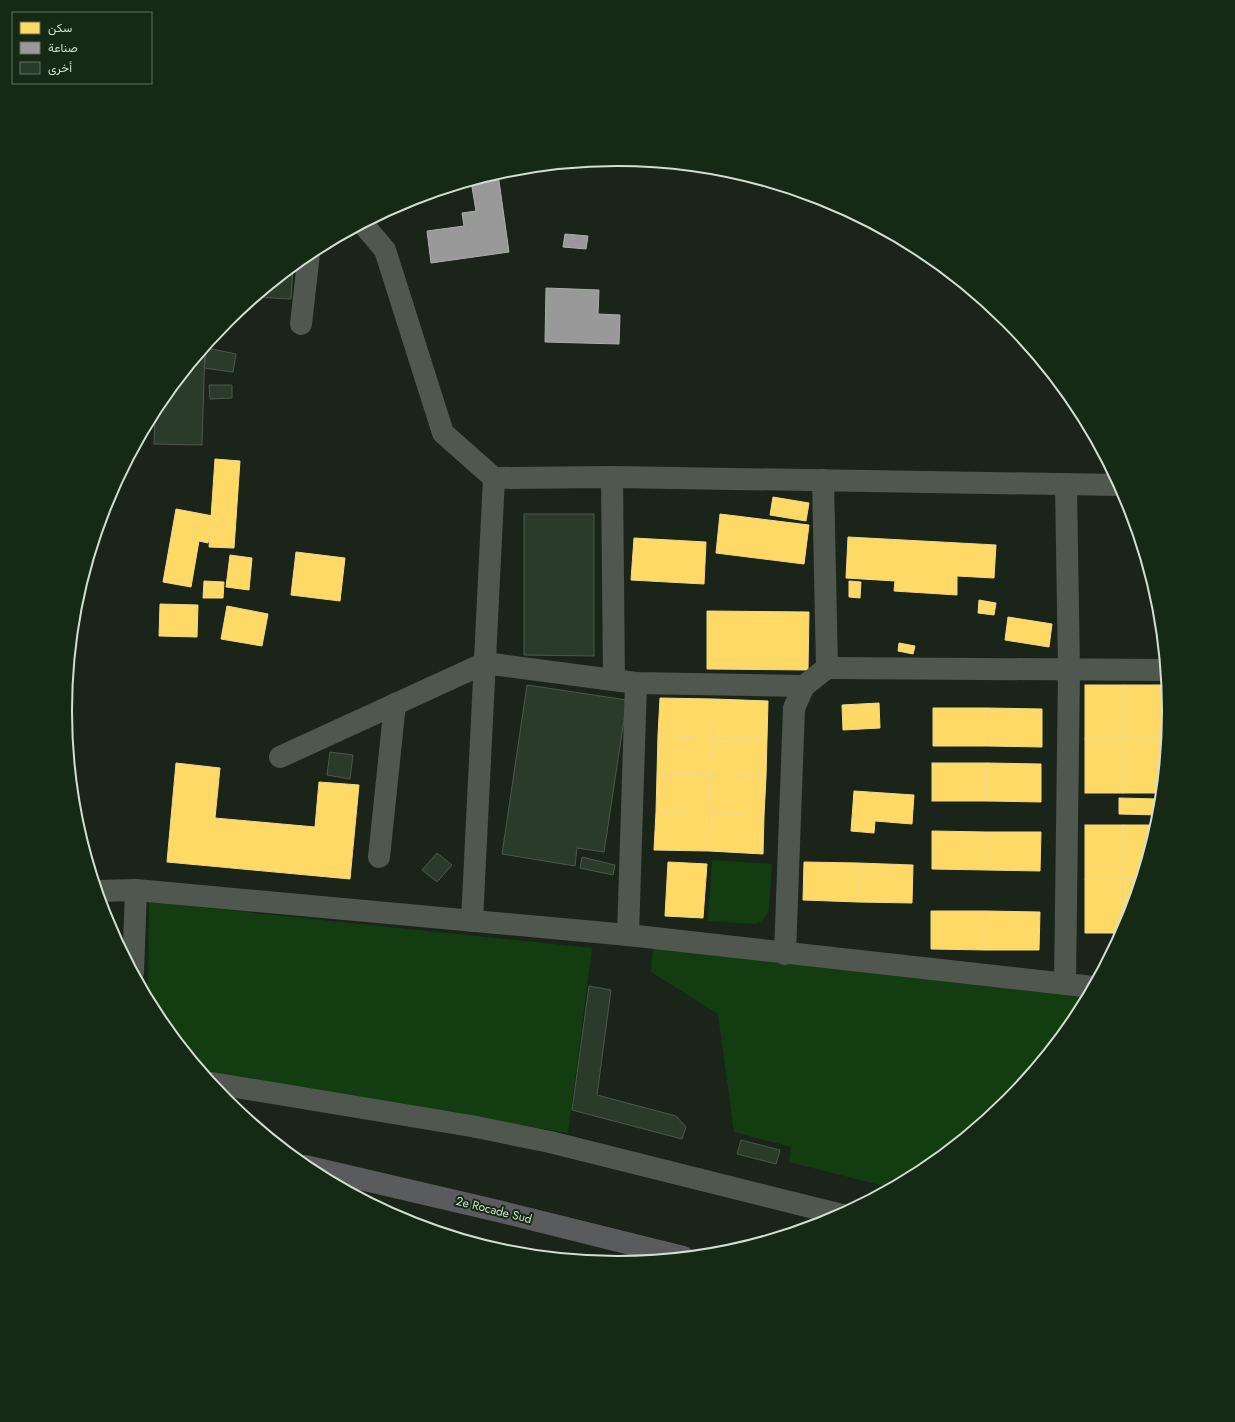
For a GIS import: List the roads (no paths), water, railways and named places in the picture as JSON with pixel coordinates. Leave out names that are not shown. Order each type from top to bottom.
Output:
[{"type":"highway","name":"2e Rocade Sud","points":[[323,1170],[510,1214],[669,1254]]},
{"type":"street","points":[[366,228],[384,250],[443,433],[494,478],[612,477],[1114,486]]},
{"type":"street","points":[[301,324],[308,261]]},
{"type":"street","points":[[612,477],[614,680]]},
{"type":"street","points":[[472,921],[494,478]]},
{"type":"street","points":[[823,480],[827,668]]},
{"type":"street","points":[[1065,984],[1069,670],[1066,485]]},
{"type":"street","points":[[280,757],[485,663],[636,683],[804,686]]},
{"type":"street","points":[[785,954],[794,708],[804,686],[827,668],[1161,670]]},
{"type":"street","points":[[628,935],[636,683]]},
{"type":"street","points":[[379,857],[395,704]]},
{"type":"street","points":[[134,964],[136,890]]},
{"type":"street","points":[[103,891],[136,890],[628,935],[785,954],[1088,987]]},
{"type":"street","points":[[221,1085],[471,1126],[543,1140],[833,1212]]}]
